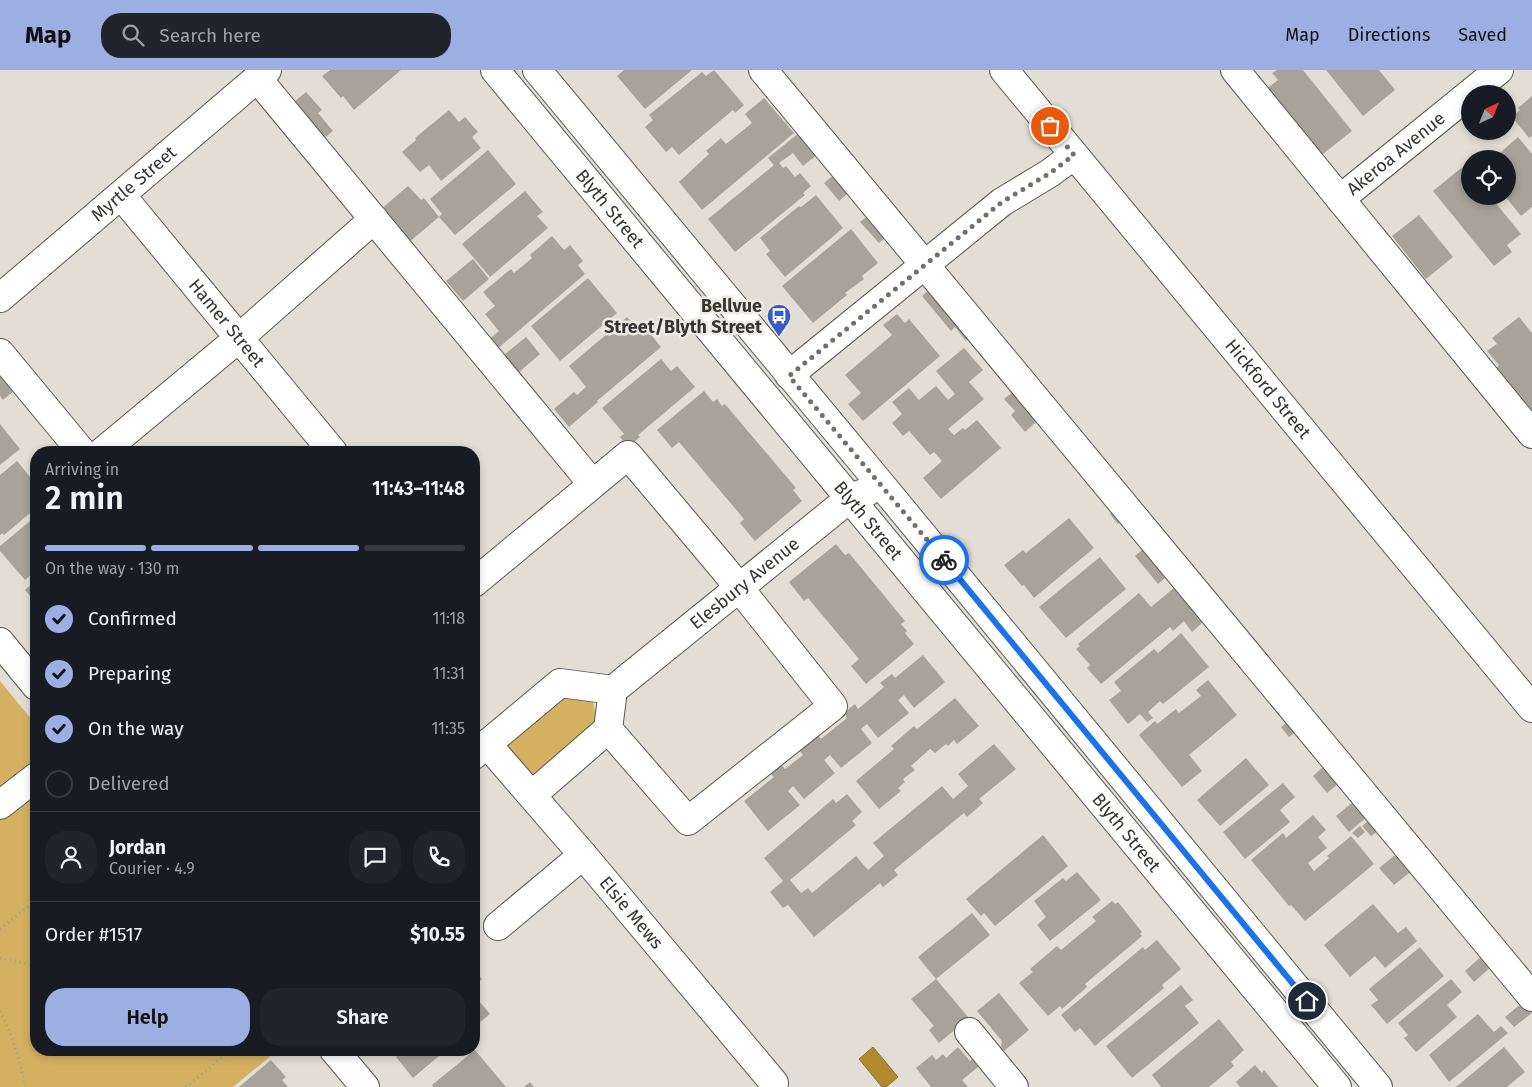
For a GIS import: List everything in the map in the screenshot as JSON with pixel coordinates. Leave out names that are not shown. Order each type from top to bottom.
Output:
[{"type":"street","name":"Blyth Street","points":[[495,70],[1337,1087]]},
{"type":"street","name":"Blyth Street","points":[[536,70],[879,482],[1368,1084]]},
{"type":"street","points":[[763,70],[1532,997]]},
{"type":"street","name":"Hickford Street","points":[[1004,70],[1532,708]]},
{"type":"street","points":[[1235,70],[1532,434]]},
{"type":"street","name":"Akeroa Avenue","points":[[1340,199],[1499,70]]},
{"type":"street","points":[[262,74],[374,219],[589,479]]},
{"type":"street","name":"Myrtle Street","points":[[0,298],[262,74]]},
{"type":"street","points":[[789,376],[1002,202],[1050,173],[1068,148]]},
{"type":"street","name":"Hamer Street","points":[[120,194],[328,446]]},
{"type":"street","points":[[109,446],[239,338],[374,219]]},
{"type":"street","points":[[0,353],[77,446]]},
{"type":"street","points":[[480,578],[589,479],[628,454],[740,589],[833,706],[688,821],[608,729]]},
{"type":"street","name":"Elesbury Avenue","points":[[613,690],[850,498],[867,492],[879,482]]},
{"type":"street","points":[[0,642],[30,679]]},
{"type":"street","points":[[480,750],[560,683],[578,687],[613,690],[608,729],[532,796]]},
{"type":"street","name":"Elsie Mews","points":[[480,750],[532,796],[774,1083]]},
{"type":"street","points":[[0,805],[30,782]]},
{"type":"street","points":[[498,926],[583,855]]},
{"type":"street","points":[[969,1032],[1014,1087]]},
{"type":"street","points":[[339,1056],[364,1087]]},
{"type":"path","points":[[0,929],[30,905]]},
{"type":"path","points":[[0,958],[30,965]]},
{"type":"path","points":[[0,1011],[13,1038],[25,1087]]},
{"type":"path","points":[[186,1087],[224,1056]]},
{"type":"shaded area","points":[[0,681],[30,718],[30,1056],[271,1056],[233,1087],[0,1087]]},
{"type":"shaded area","points":[[553,696],[593,701],[597,725],[531,779],[514,760],[506,737]]},
{"type":"shaded area","points":[[873,1047],[898,1077],[886,1087],[882,1087],[859,1059]]},
{"type":"building","points":[[330,70],[401,70],[354,110],[343,96],[341,98],[322,76]]},
{"type":"building","points":[[624,70],[692,70],[645,109],[617,76]]},
{"type":"building","points":[[714,70],[744,105],[735,113],[733,110],[679,155],[672,147],[666,152],[645,127],[653,120],[649,115],[702,72],[706,76]]},
{"type":"building","points":[[1277,70],[1303,70],[1352,131],[1319,157],[1265,90],[1278,80],[1272,73]]},
{"type":"building","points":[[1326,70],[1379,70],[1395,90],[1363,116]]},
{"type":"building","points":[[306,92],[322,110],[318,113],[333,131],[323,139],[293,103]]},
{"type":"building","points":[[1532,96],[1532,136],[1529,138],[1516,122],[1516,114],[1520,110],[1518,108]]},
{"type":"building","points":[[764,98],[794,133],[702,210],[679,182],[709,154],[706,151],[721,138],[726,144],[752,123],[745,114]]},
{"type":"building","points":[[449,110],[459,122],[465,117],[478,132],[472,137],[481,148],[441,181],[429,165],[420,172],[402,152],[416,140],[415,138]]},
{"type":"building","points":[[805,128],[823,150],[803,166],[793,153],[779,163],[783,168],[786,166],[795,177],[800,173],[811,186],[803,193],[805,195],[735,252],[708,219],[774,165],[768,158]]},
{"type":"building","points":[[1518,137],[1532,154],[1532,207],[1521,216],[1512,205],[1516,205],[1516,150],[1503,150]]},
{"type":"building","points":[[488,150],[516,184],[455,235],[439,217],[442,214],[430,199]]},
{"type":"building","points":[[1461,168],[1461,205],[1497,205],[1521,234],[1507,245],[1512,252],[1494,266],[1433,191]]},
{"type":"building","points":[[840,170],[854,188],[839,201],[824,183]]},
{"type":"building","points":[[408,186],[421,200],[424,198],[439,217],[408,243],[380,210]]},
{"type":"building","points":[[525,191],[543,212],[537,216],[548,228],[490,277],[462,244]]},
{"type":"building","points":[[816,195],[843,228],[785,277],[766,254],[770,251],[760,238],[799,206],[801,207]]},
{"type":"building","points":[[874,211],[892,232],[879,243],[860,222]]},
{"type":"building","points":[[1419,215],[1453,257],[1426,279],[1392,236]]},
{"type":"building","points":[[851,229],[878,263],[862,276],[864,279],[845,293],[847,295],[813,323],[782,286]]},
{"type":"building","points":[[552,236],[564,250],[570,245],[583,261],[578,265],[585,274],[496,350],[488,340],[499,331],[485,314],[495,306],[483,292],[511,269],[514,273],[532,258],[530,255]]},
{"type":"building","points":[[473,259],[489,279],[463,301],[446,281]]},
{"type":"building","points":[[588,278],[617,313],[560,361],[531,326]]},
{"type":"building","points":[[936,284],[976,332],[966,341],[955,327],[951,331],[922,296]]},
{"type":"building","points":[[897,314],[905,323],[909,319],[940,356],[863,421],[848,404],[861,393],[845,375],[892,335],[883,325]]},
{"type":"building","points":[[627,317],[638,330],[643,325],[661,347],[569,427],[554,409],[574,392],[577,395],[586,387],[569,366]]},
{"type":"building","points":[[1519,317],[1532,333],[1532,413],[1495,369],[1499,365],[1487,351],[1497,344],[1492,338]]},
{"type":"building","points":[[526,337],[540,354],[518,373],[504,355]]},
{"type":"building","points":[[964,348],[983,370],[969,382],[984,399],[948,429],[954,435],[963,428],[965,430],[977,420],[1001,448],[941,499],[923,478],[942,461],[934,452],[930,455],[909,431],[903,436],[892,423],[902,414],[892,402],[909,388],[919,400],[936,386],[948,400],[955,394],[936,371]]},
{"type":"building","points":[[661,359],[671,371],[677,366],[695,387],[638,435],[640,437],[628,447],[620,437],[624,434],[602,408]]},
{"type":"building","points":[[0,363],[21,385],[3,400],[0,396]]},
{"type":"building","points":[[1020,386],[1044,415],[1025,432],[1011,415],[1015,411],[1004,399]]},
{"type":"building","points":[[704,391],[713,402],[717,399],[722,406],[725,404],[796,488],[793,490],[802,501],[755,541],[740,523],[744,519],[679,442],[672,448],[657,430]]},
{"type":"building","points":[[0,424],[20,449],[0,465]]},
{"type":"building","points":[[17,461],[30,477],[30,513],[4,535],[3,533],[0,535],[0,475]]},
{"type":"building","points":[[1120,507],[1127,516],[1118,524],[1110,514]]},
{"type":"building","points":[[1069,518],[1094,548],[1034,598],[1004,565],[1023,550],[1026,553]]},
{"type":"building","points":[[30,521],[30,576],[25,580],[0,551],[0,546]]},
{"type":"building","points":[[836,544],[845,555],[849,553],[905,621],[901,624],[907,631],[905,633],[914,644],[866,684],[851,666],[859,659],[808,598],[804,601],[789,582]]},
{"type":"building","points":[[1149,544],[1172,572],[1158,584],[1135,556]]},
{"type":"building","points":[[1100,557],[1126,589],[1066,638],[1039,607]]},
{"type":"building","points":[[30,585],[30,596],[25,590]]},
{"type":"building","points":[[1175,587],[1203,622],[1192,632],[1184,621],[1173,631],[1170,627],[1101,684],[1087,668],[1090,665],[1076,649],[1080,646],[1078,644],[1139,593],[1151,607]]},
{"type":"building","points":[[1181,633],[1209,667],[1163,704],[1160,701],[1148,712],[1153,718],[1147,722],[1140,714],[1128,724],[1109,700],[1121,691],[1114,682],[1154,649],[1158,653]]},
{"type":"building","points":[[923,655],[945,682],[914,708],[904,695],[898,700],[909,713],[878,738],[867,724],[861,729],[872,743],[841,768],[830,755],[824,760],[835,773],[804,799],[793,786],[788,791],[800,805],[768,831],[744,801],[774,777],[768,771],[779,762],[785,769],[803,755],[797,747],[804,741],[807,744],[818,735],[821,739],[847,718],[844,713],[855,704],[858,709],[884,687],[880,683],[892,674],[895,678]]},
{"type":"building","points":[[1208,680],[1237,715],[1189,755],[1202,771],[1182,787],[1139,735],[1155,721],[1157,724],[1176,709],[1179,713],[1201,696],[1196,690]]},
{"type":"building","points":[[955,698],[979,726],[957,744],[954,740],[948,746],[946,744],[935,753],[930,749],[911,766],[915,770],[903,779],[905,782],[898,788],[901,791],[879,809],[856,781],[894,749],[891,746],[914,726],[917,729]]},
{"type":"building","points":[[1293,717],[1302,727],[1289,737],[1281,727]]},
{"type":"building","points":[[994,744],[1016,769],[979,799],[983,803],[967,817],[964,813],[894,870],[898,875],[883,887],[880,883],[814,937],[788,905],[783,908],[770,892],[783,881],[764,858],[833,799],[836,803],[847,794],[862,812],[852,821],[856,825],[790,880],[801,893],[808,888],[812,893],[856,856],[868,870],[884,856],[873,843],[942,786],[953,799],[968,786],[958,774]]},
{"type":"building","points":[[1246,758],[1269,785],[1220,826],[1197,800]]},
{"type":"building","points":[[1330,761],[1344,779],[1327,793],[1313,776]]},
{"type":"building","points":[[1283,783],[1295,797],[1280,810],[1290,822],[1245,859],[1223,832]]},
{"type":"building","points":[[1359,797],[1372,813],[1349,832],[1336,816]]},
{"type":"building","points":[[1313,815],[1326,830],[1318,837],[1327,848],[1308,863],[1314,871],[1329,858],[1327,856],[1351,836],[1374,864],[1305,921],[1291,905],[1289,906],[1251,860],[1283,833],[1286,838]]},
{"type":"building","points":[[1372,818],[1381,829],[1371,836],[1362,826]]},
{"type":"building","points":[[1360,826],[1365,832],[1358,838],[1352,833]]},
{"type":"building","points":[[1043,835],[1068,866],[995,926],[984,913],[981,916],[966,899]]},
{"type":"building","points":[[1399,852],[1413,870],[1394,885],[1379,868]]},
{"type":"building","points":[[1077,872],[1101,900],[1050,941],[1037,925],[1046,917],[1034,901],[1063,878],[1066,881]]},
{"type":"building","points":[[1112,901],[1115,904],[1118,902],[1142,932],[1140,934],[1142,936],[1085,984],[1087,987],[1062,1009],[1060,1006],[1048,1016],[1019,983],[1033,972],[1030,969],[1057,946],[1061,950],[1096,921],[1092,917]]},
{"type":"building","points":[[1373,904],[1398,933],[1406,927],[1417,941],[1385,968],[1375,956],[1350,977],[1324,945]]},
{"type":"building","points":[[972,913],[990,935],[936,979],[918,957]]},
{"type":"building","points":[[1157,940],[1181,969],[1162,985],[1164,988],[1095,1046],[1080,1028],[1075,1032],[1061,1015],[1143,947],[1145,950]]},
{"type":"building","points":[[1420,947],[1444,976],[1387,1024],[1371,1005],[1378,1000],[1369,989]]},
{"type":"building","points":[[1483,955],[1492,966],[1474,982],[1465,971]]},
{"type":"building","points":[[936,979],[969,1018],[939,1043],[929,1030],[934,1026],[911,999]]},
{"type":"building","points":[[1451,979],[1462,992],[1447,1005],[1457,1017],[1416,1052],[1404,1038],[1408,1035],[1398,1023]]},
{"type":"building","points":[[1181,985],[1193,1000],[1185,1006],[1199,1023],[1132,1078],[1106,1046]]},
{"type":"building","points":[[999,993],[1029,1030],[1004,1051],[1001,1047],[1002,1041],[977,1011]]},
{"type":"building","points":[[480,1002],[490,1014],[480,1022]]},
{"type":"building","points":[[1523,1002],[1532,1013],[1514,1027],[1505,1017]]},
{"type":"building","points":[[1478,1014],[1494,1032],[1501,1026],[1508,1033],[1449,1082],[1429,1055]]},
{"type":"building","points":[[1219,1019],[1244,1050],[1231,1062],[1234,1066],[1209,1087],[1161,1087],[1152,1075]]},
{"type":"building","points":[[958,1047],[978,1067],[962,1080],[968,1087],[931,1087],[916,1068],[932,1055],[936,1060],[943,1054],[946,1058]]},
{"type":"building","points":[[1504,1047],[1525,1072],[1507,1087],[1456,1087]]},
{"type":"building","points":[[397,1056],[439,1056],[413,1078],[396,1057]]},
{"type":"building","points":[[468,1056],[480,1056],[506,1087],[433,1087],[432,1085]]},
{"type":"building","points":[[271,1060],[286,1077],[282,1080],[288,1087],[239,1087]]},
{"type":"building","points":[[1255,1065],[1262,1073],[1264,1070],[1278,1087],[1240,1087],[1236,1082]]},
{"type":"building","points":[[530,1082],[534,1087],[524,1087]]},
{"type":"way so far","points":[[944,560],[789,376],[1002,202],[1050,173],[1074,155],[1050,126]]},
{"type":"place","name":"Bellvue Street/Blyth Street","points":[[779,337]]},
{"type":"route","points":[[944,560],[1307,1001]]}]
